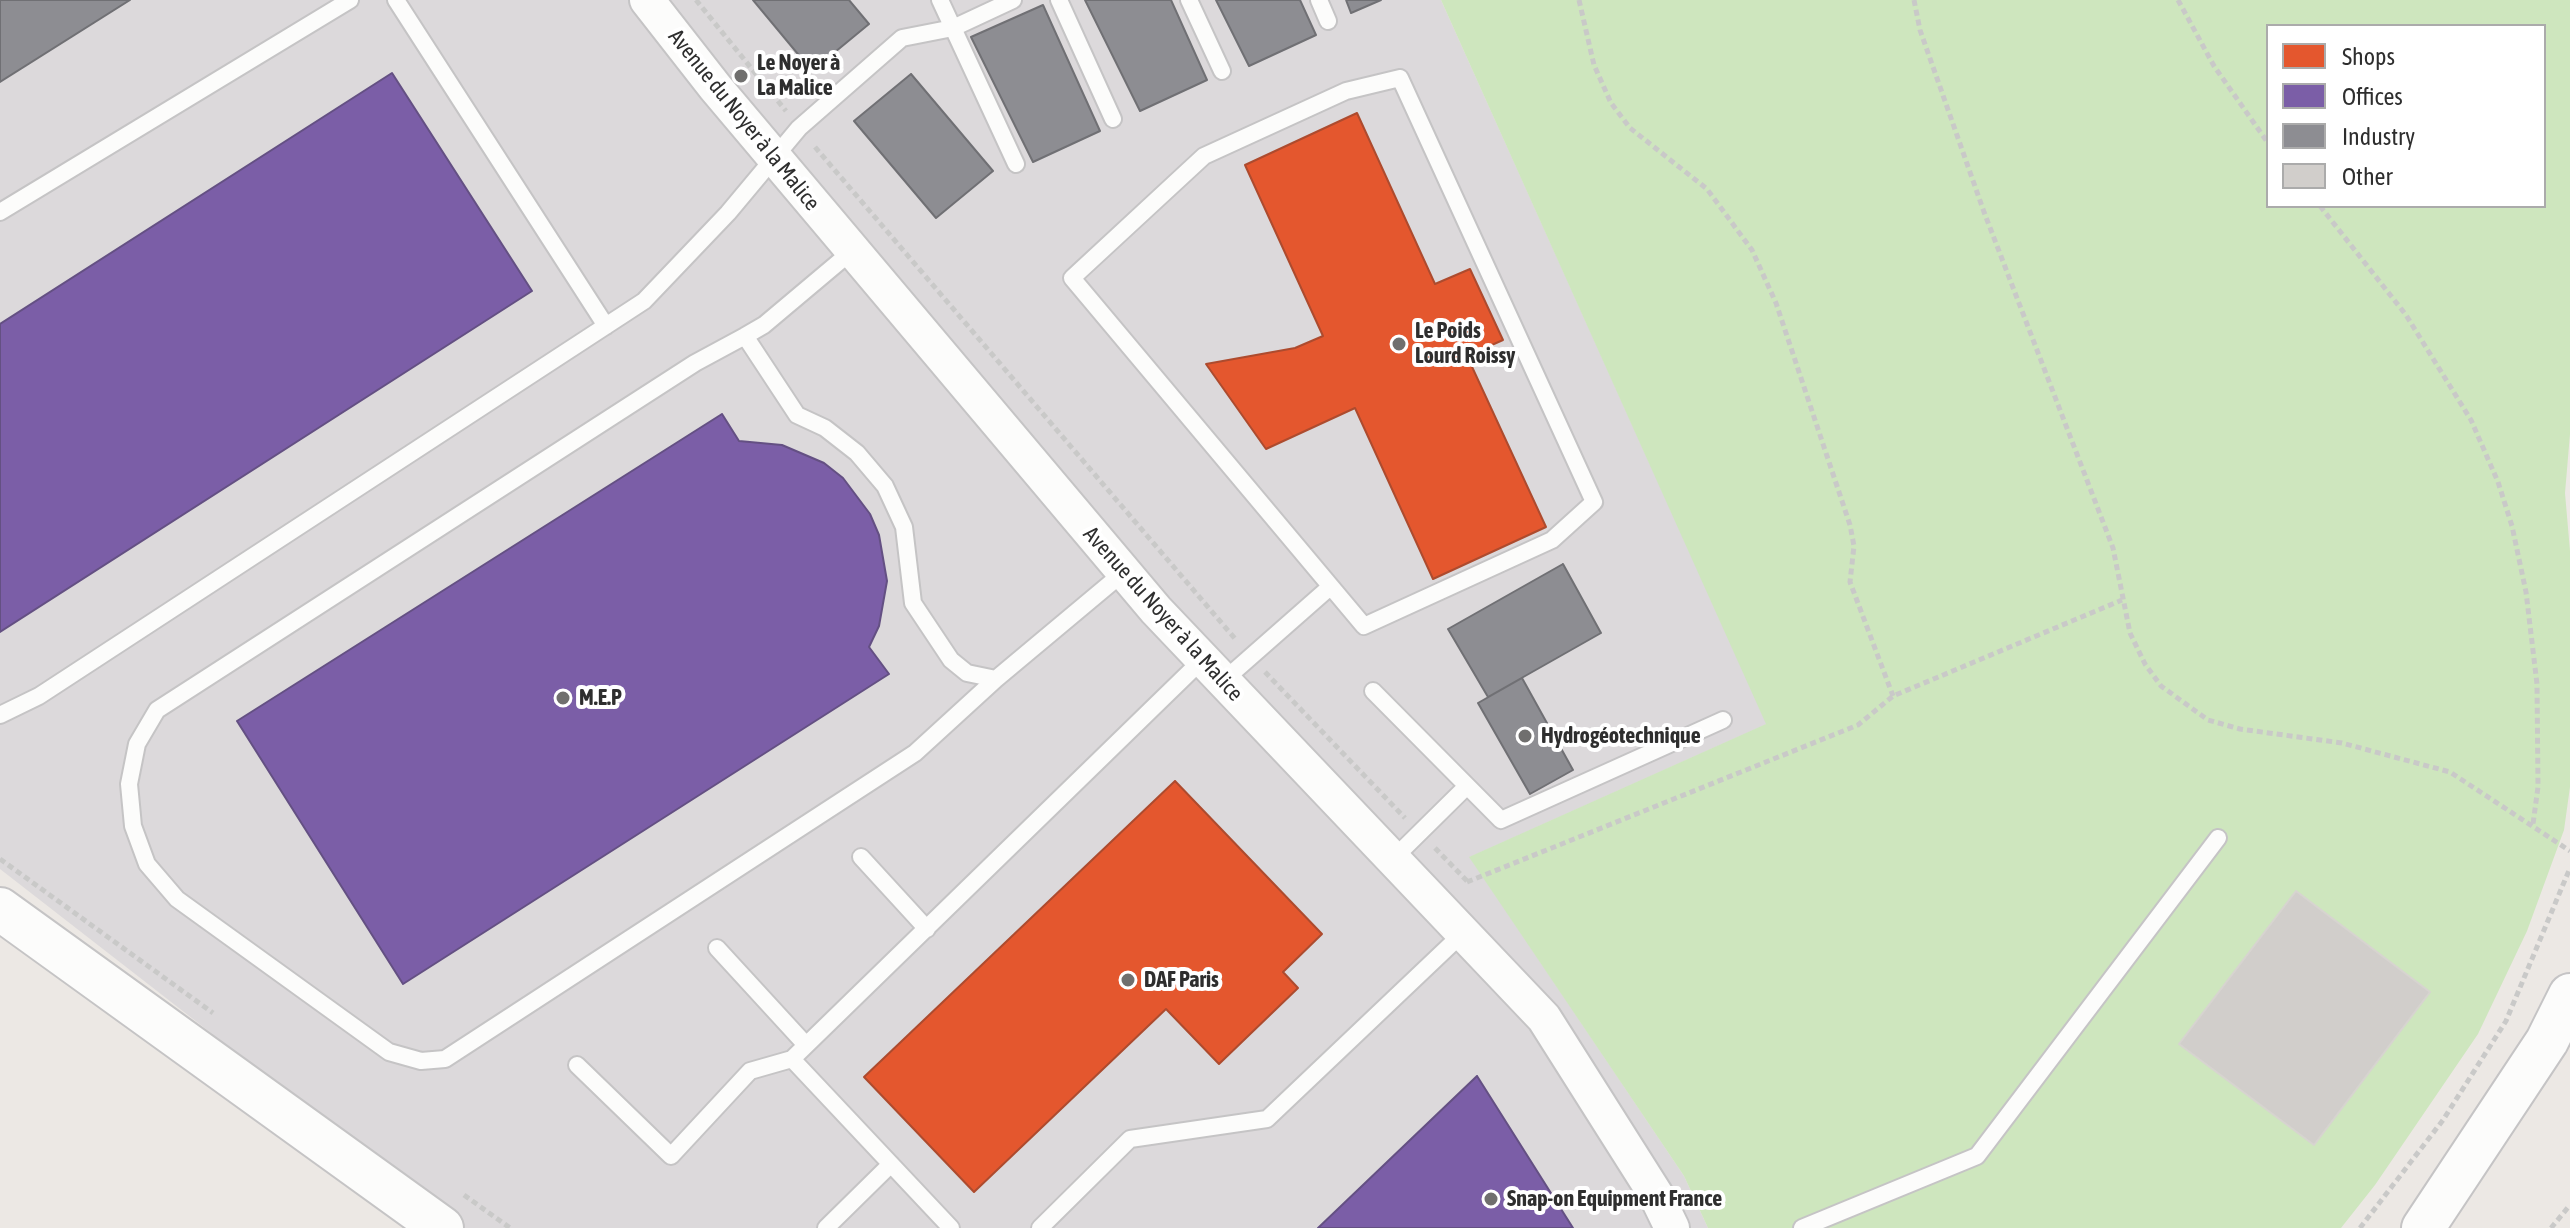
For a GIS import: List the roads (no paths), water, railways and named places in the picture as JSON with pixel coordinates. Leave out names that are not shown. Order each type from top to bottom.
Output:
[{"type":"street","name":"Avenue du Noyer à la Malice","points":[[647,0],[852,251],[1212,672],[1435,900],[1544,1018],[1656,1195],[1672,1228]]},
{"type":"street","points":[[0,909],[442,1228]]},
{"type":"street","points":[[2423,1228],[2539,1054],[2570,995]]},
{"type":"lane","points":[[0,212],[350,0]]},
{"type":"lane","points":[[396,0],[606,326]]},
{"type":"lane","points":[[940,0],[1016,164]]},
{"type":"lane","points":[[0,715],[39,696],[644,301],[775,159],[799,128],[902,38],[953,28],[1013,0]]},
{"type":"lane","points":[[1059,0],[1113,119]]},
{"type":"lane","points":[[1189,0],[1222,71]]},
{"type":"lane","points":[[1319,0],[1328,21]]},
{"type":"lane","points":[[1400,78],[1594,502],[1552,540],[1364,626],[1330,587],[1072,278],[1204,156],[1346,91],[1400,78]]},
{"type":"lane","points":[[852,251],[764,325],[695,363],[157,710],[137,744],[129,784],[133,826],[147,864],[177,899],[389,1052],[421,1061],[445,1059],[915,753],[996,679],[1124,572]]},
{"type":"lane","points":[[745,336],[797,415],[825,428],[857,453],[885,486],[904,527],[913,603],[951,660],[967,673],[996,679]]},
{"type":"lane","points":[[577,1065],[671,1156],[750,1071],[792,1059],[927,929],[1212,672],[1251,657],[1330,587]]},
{"type":"lane","points":[[1373,691],[1501,820],[1723,720]]},
{"type":"lane","points":[[1394,858],[1467,786]]},
{"type":"lane","points":[[1802,1228],[1977,1156],[2218,838]]},
{"type":"lane","points":[[861,857],[927,929]]},
{"type":"lane","points":[[1040,1228],[1130,1139],[1267,1119],[1464,932]]},
{"type":"lane","points":[[717,948],[806,1045]]},
{"type":"lane","points":[[792,1059],[951,1228]]},
{"type":"lane","points":[[826,1228],[891,1164]]},
{"type":"place","name":"Le Noyer à La Malice","points":[[741,76]]},
{"type":"place","name":"Le Poids Lourd Roissy","points":[[1399,344]]},
{"type":"place","name":"M.E.P","points":[[563,698]]},
{"type":"place","name":"Hydrogéotechnique","points":[[1525,736]]},
{"type":"place","name":"DAF Paris","points":[[1128,980]]},
{"type":"place","name":"Snap-on Equipment France","points":[[1491,1199]]}]
